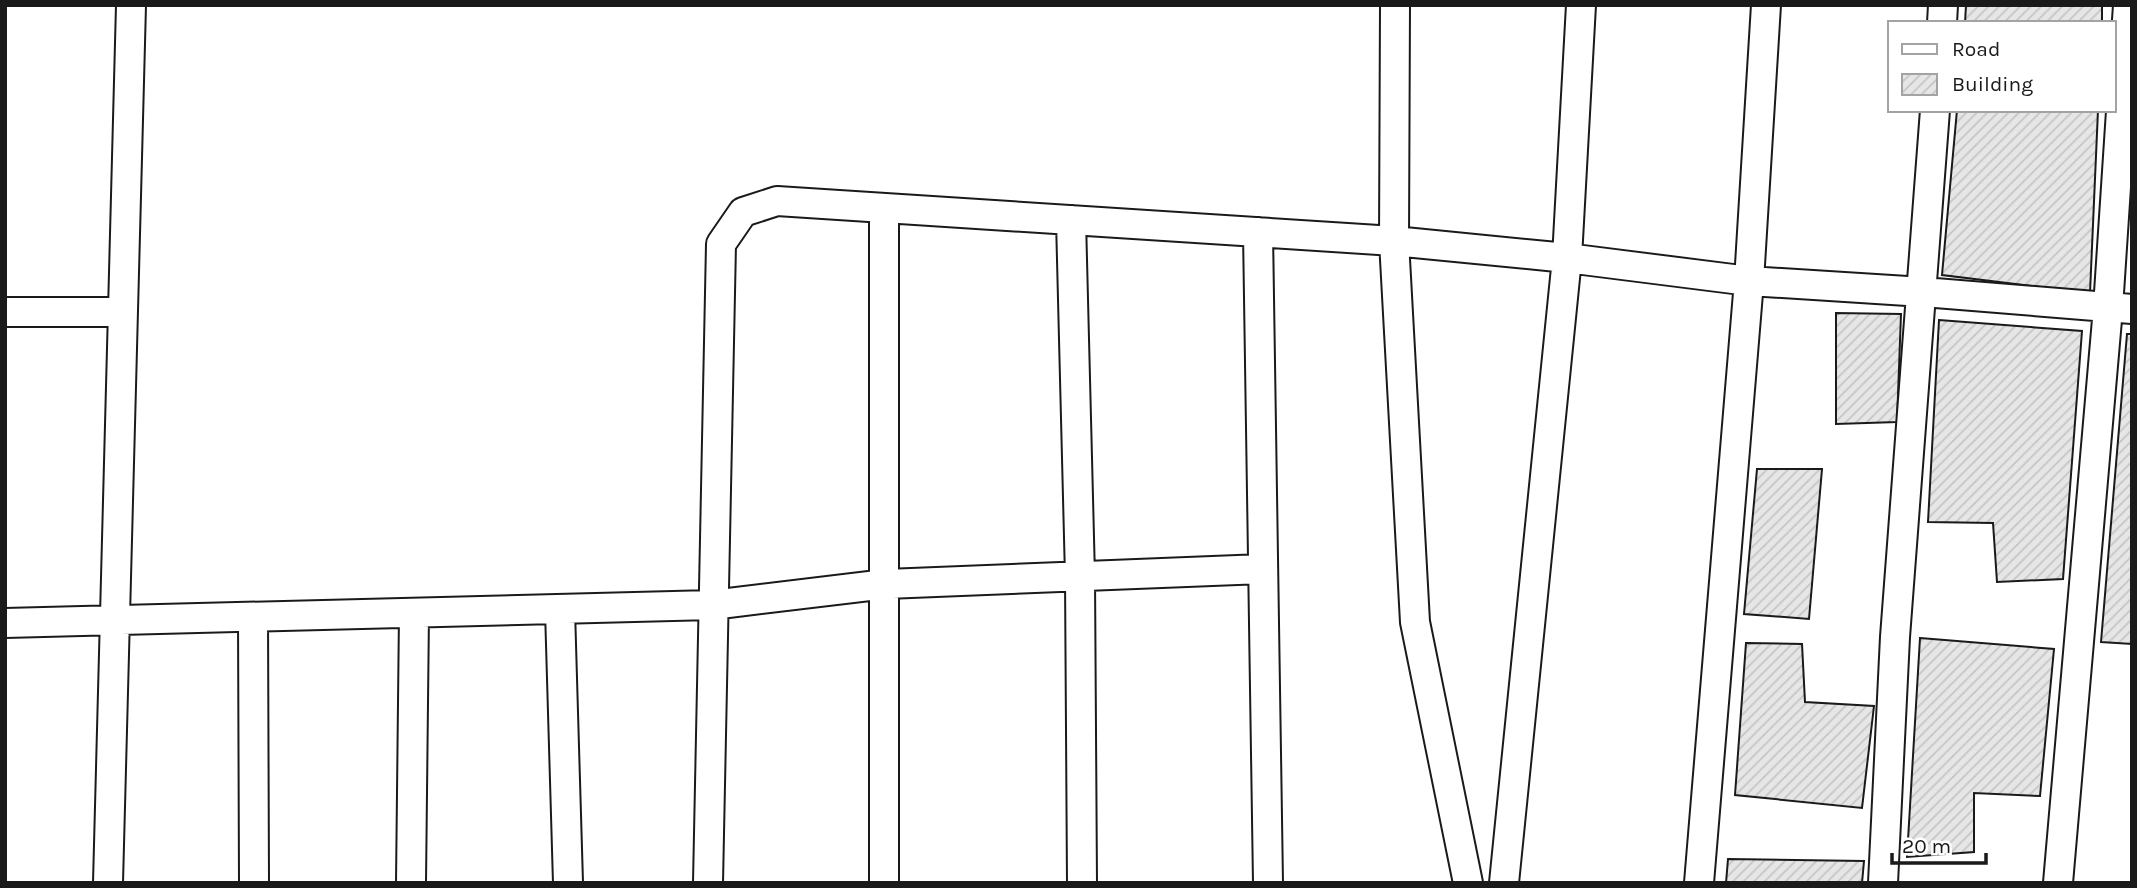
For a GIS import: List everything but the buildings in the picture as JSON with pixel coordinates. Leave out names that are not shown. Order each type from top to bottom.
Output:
[{"type":"street","points":[[108,883],[131,5]]},
{"type":"street","points":[[1395,5],[1394,241],[1415,622],[1468,883]]},
{"type":"street","points":[[1504,883],[1567,258],[1581,5]]},
{"type":"street","points":[[1699,883],[1749,281],[1766,5]]},
{"type":"street","points":[[2058,883],[2120,309],[2127,5]]},
{"type":"street","points":[[1883,883],[1895,637],[1935,112]]},
{"type":"street","points":[[708,883],[721,244],[743,212],[777,201],[1394,241],[1567,258],[1749,281],[1923,292],[2120,309]]},
{"type":"street","points":[[884,208],[884,883]]},
{"type":"street","points":[[1071,220],[1080,577],[1082,883]]},
{"type":"street","points":[[1258,232],[1268,883]]},
{"type":"street","points":[[5,312],[123,312]]},
{"type":"street","points":[[5,623],[712,605],[886,584],[1263,569]]},
{"type":"street","points":[[561,610],[568,883]]},
{"type":"street","points":[[411,883],[414,613]]},
{"type":"street","points":[[253,617],[254,883]]}]
